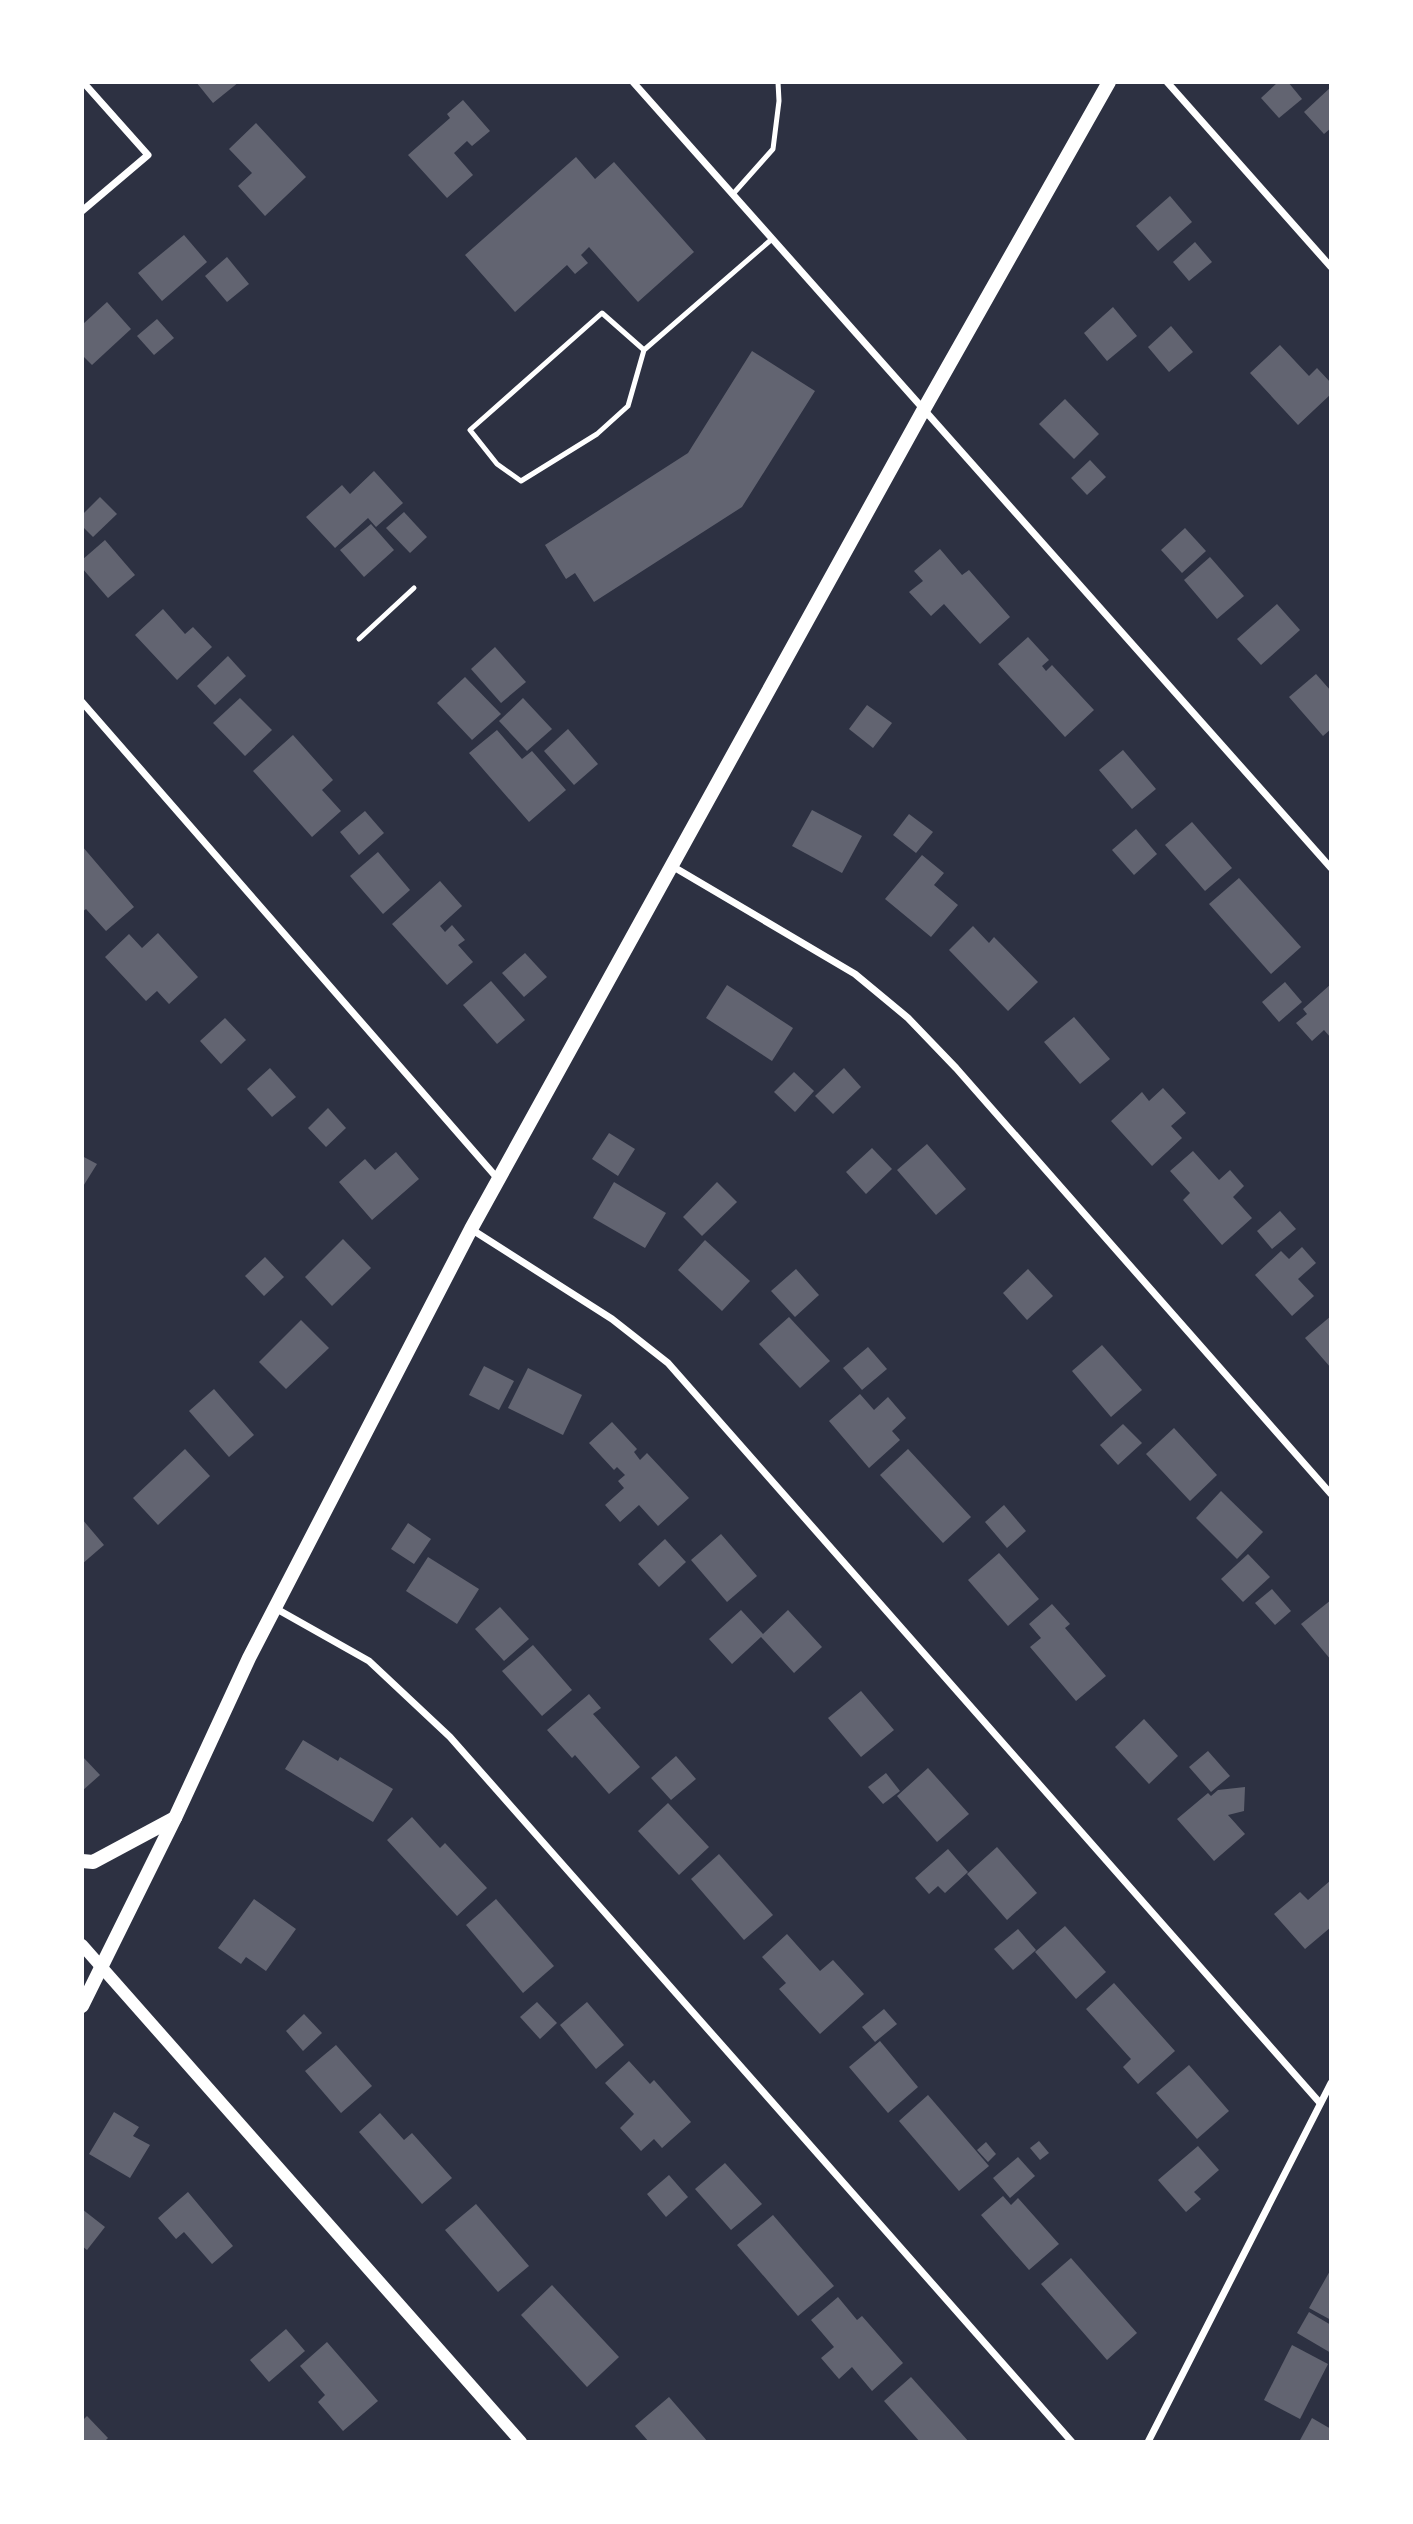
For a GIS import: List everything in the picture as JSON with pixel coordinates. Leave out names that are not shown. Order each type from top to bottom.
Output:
[{"type":"main road","points":[[82,2006],[176,1818],[275,1608],[471,1229],[924,410],[1109,82]]},
{"type":"main road","points":[[82,1861],[93,1862],[176,1818]]},
{"type":"street","points":[[82,211],[148,155],[83,82]]},
{"type":"street","points":[[633,82],[1331,868]]},
{"type":"street","points":[[1167,82],[1331,267]]},
{"type":"street","points":[[82,702],[499,1179]]},
{"type":"street","points":[[672,866],[855,974],[908,1018],[956,1068],[1331,1493]]},
{"type":"street","points":[[471,1229],[612,1320],[668,1363],[1320,2103]]},
{"type":"street","points":[[275,1608],[369,1661],[450,1737],[1072,2442]]},
{"type":"street","points":[[82,1945],[522,2442]]},
{"type":"street","points":[[1148,2442],[1331,2082]]},
{"type":"lane","points":[[733,194],[773,149],[779,101],[778,82]]},
{"type":"lane","points":[[644,350],[601,313],[470,430],[497,464],[521,481],[597,434],[628,406],[644,350],[772,239]]},
{"type":"lane","points":[[359,639],[414,588]]},
{"type":"building","points":[[196,82],[239,82],[213,103]]},
{"type":"building","points":[[1278,82],[1288,82],[1302,99],[1279,118],[1261,98]]},
{"type":"building","points":[[1331,87],[1331,128],[1324,134],[1304,112]]},
{"type":"building","points":[[463,100],[490,131],[472,146],[467,141],[454,153],[473,175],[447,198],[408,155],[450,118],[447,114]]},
{"type":"building","points":[[256,123],[306,177],[265,216],[238,186],[252,173],[229,149]]},
{"type":"building","points":[[576,157],[595,179],[614,162],[694,252],[638,302],[589,247],[581,255],[588,263],[575,274],[567,265],[515,312],[465,255]]},
{"type":"building","points":[[1170,196],[1192,222],[1158,251],[1136,226]]},
{"type":"building","points":[[184,235],[207,262],[162,301],[138,273]]},
{"type":"building","points":[[1195,242],[1212,262],[1189,281],[1173,262]]},
{"type":"building","points":[[227,257],[249,284],[227,302],[205,276]]},
{"type":"building","points":[[107,302],[131,329],[92,365],[82,355],[82,325]]},
{"type":"building","points":[[1113,307],[1137,336],[1107,361],[1084,333]]},
{"type":"building","points":[[157,319],[174,338],[154,355],[137,336]]},
{"type":"building","points":[[1171,326],[1193,352],[1169,372],[1148,347]]},
{"type":"building","points":[[1280,345],[1309,376],[1317,368],[1331,383],[1331,394],[1298,425],[1250,373]]},
{"type":"building","points":[[752,351],[815,391],[742,507],[594,602],[575,573],[566,579],[545,545],[688,453]]},
{"type":"building","points":[[1065,399],[1099,434],[1074,459],[1039,424]]},
{"type":"building","points":[[1090,460],[1106,477],[1087,495],[1071,478]]},
{"type":"building","points":[[374,471],[403,503],[376,527],[368,518],[335,548],[306,517],[342,485],[350,494]]},
{"type":"building","points":[[100,497],[117,514],[93,537],[82,526],[82,515]]},
{"type":"building","points":[[404,512],[427,537],[410,553],[386,528]]},
{"type":"building","points":[[371,524],[394,550],[364,577],[340,550]]},
{"type":"building","points":[[1185,528],[1206,551],[1182,573],[1161,550]]},
{"type":"building","points":[[105,540],[135,575],[108,598],[82,568],[82,560]]},
{"type":"building","points":[[940,549],[962,575],[969,570],[1010,617],[980,644],[944,604],[931,616],[909,592],[923,581],[914,571]]},
{"type":"building","points":[[1210,557],[1244,596],[1217,619],[1184,580]]},
{"type":"building","points":[[1277,604],[1300,630],[1261,665],[1237,639]]},
{"type":"building","points":[[163,609],[185,634],[193,627],[212,647],[177,680],[135,635]]},
{"type":"building","points":[[1028,637],[1049,660],[1042,666],[1046,671],[1052,665],[1094,710],[1065,737],[998,664]]},
{"type":"building","points":[[495,647],[526,682],[501,703],[471,669]]},
{"type":"building","points":[[228,656],[246,676],[215,705],[197,686]]},
{"type":"building","points":[[1316,674],[1331,691],[1331,729],[1323,736],[1289,697]]},
{"type":"building","points":[[465,677],[501,714],[472,740],[437,703]]},
{"type":"building","points":[[240,698],[272,730],[245,756],[213,723]]},
{"type":"building","points":[[523,698],[552,729],[527,751],[499,721]]},
{"type":"building","points":[[867,705],[892,723],[873,748],[849,729]]},
{"type":"building","points":[[568,729],[598,764],[574,785],[544,751]]},
{"type":"building","points":[[497,730],[522,759],[532,751],[566,790],[529,822],[469,753]]},
{"type":"building","points":[[293,735],[333,780],[322,790],[341,811],[312,837],[253,771]]},
{"type":"building","points":[[1123,750],[1156,789],[1132,809],[1099,770]]},
{"type":"building","points":[[812,810],[862,836],[842,873],[792,846]]},
{"type":"building","points":[[365,811],[384,833],[359,855],[340,832]]},
{"type":"building","points":[[909,814],[933,832],[916,853],[893,835]]},
{"type":"building","points":[[1192,822],[1232,868],[1205,891],[1165,845]]},
{"type":"building","points":[[1136,829],[1157,854],[1134,875],[1112,850]]},
{"type":"building","points":[[82,846],[134,907],[106,931],[86,909],[82,912]]},
{"type":"building","points":[[378,852],[410,890],[383,914],[350,876]]},
{"type":"building","points":[[922,855],[944,873],[934,885],[958,905],[931,937],[885,899]]},
{"type":"building","points":[[1239,878],[1301,947],[1271,974],[1209,904]]},
{"type":"building","points":[[440,881],[462,906],[440,926],[445,932],[452,925],[465,940],[458,945],[473,962],[447,985],[392,924]]},
{"type":"building","points":[[973,926],[989,943],[994,937],[1038,982],[1008,1011],[949,950]]},
{"type":"building","points":[[158,933],[198,977],[169,1004],[157,991],[146,1001],[105,957],[129,934],[142,948]]},
{"type":"building","points":[[525,953],[547,977],[524,997],[502,973]]},
{"type":"building","points":[[491,981],[525,1020],[497,1044],[463,1005]]},
{"type":"building","points":[[1285,982],[1302,1002],[1279,1022],[1262,1002]]},
{"type":"building","points":[[1331,984],[1331,1038],[1324,1030],[1312,1041],[1296,1023],[1307,1014],[1303,1009]]},
{"type":"building","points":[[727,985],[793,1028],[772,1061],[706,1018]]},
{"type":"building","points":[[1074,1017],[1110,1059],[1080,1084],[1044,1042]]},
{"type":"building","points":[[225,1018],[246,1040],[221,1064],[200,1041]]},
{"type":"building","points":[[270,1068],[296,1097],[272,1117],[247,1089]]},
{"type":"building","points":[[844,1068],[861,1087],[833,1114],[815,1096]]},
{"type":"building","points":[[794,1072],[814,1091],[795,1112],[774,1092]]},
{"type":"building","points":[[1163,1088],[1186,1113],[1171,1126],[1182,1138],[1152,1166],[1111,1121],[1142,1092],[1149,1101]]},
{"type":"building","points":[[328,1108],[346,1128],[326,1147],[308,1128]]},
{"type":"building","points":[[609,1133],[635,1149],[618,1176],[592,1159]]},
{"type":"building","points":[[927,1144],[966,1189],[936,1215],[897,1170]]},
{"type":"building","points":[[872,1148],[892,1169],[866,1194],[846,1172]]},
{"type":"building","points":[[1193,1151],[1219,1180],[1230,1170],[1244,1186],[1233,1197],[1252,1218],[1222,1245],[1183,1200],[1190,1193],[1170,1171]]},
{"type":"building","points":[[396,1152],[419,1179],[372,1220],[339,1182],[365,1159],[375,1170]]},
{"type":"building","points":[[82,1156],[97,1164],[82,1188]]},
{"type":"building","points":[[614,1182],[666,1213],[645,1248],[593,1218]]},
{"type":"building","points":[[717,1182],[737,1202],[702,1236],[683,1217]]},
{"type":"building","points":[[1280,1211],[1296,1229],[1272,1249],[1257,1231]]},
{"type":"building","points":[[343,1239],[371,1268],[332,1306],[305,1277]]},
{"type":"building","points":[[705,1240],[750,1281],[722,1311],[678,1270]]},
{"type":"building","points":[[1302,1247],[1316,1263],[1298,1279],[1314,1296],[1292,1316],[1255,1275],[1281,1251],[1289,1259]]},
{"type":"building","points":[[265,1257],[284,1277],[264,1296],[245,1276]]},
{"type":"building","points":[[796,1269],[819,1295],[795,1317],[771,1291]]},
{"type":"building","points":[[1028,1269],[1053,1296],[1027,1320],[1003,1293]]},
{"type":"building","points":[[1331,1316],[1331,1368],[1305,1338]]},
{"type":"building","points":[[789,1317],[830,1361],[800,1388],[759,1344]]},
{"type":"building","points":[[301,1320],[329,1348],[286,1389],[259,1362]]},
{"type":"building","points":[[1102,1345],[1142,1390],[1111,1417],[1072,1371]]},
{"type":"building","points":[[868,1347],[887,1369],[862,1390],[843,1368]]},
{"type":"building","points":[[484,1366],[514,1381],[499,1410],[469,1395]]},
{"type":"building","points":[[528,1368],[582,1395],[563,1435],[508,1408]]},
{"type":"building","points":[[214,1389],[254,1435],[229,1457],[189,1411]]},
{"type":"building","points":[[860,1394],[874,1410],[888,1397],[906,1418],[892,1431],[900,1440],[869,1468],[829,1421]]},
{"type":"building","points":[[612,1422],[637,1449],[634,1452],[640,1460],[647,1453],[689,1498],[658,1526],[639,1505],[620,1522],[605,1505],[624,1488],[618,1481],[625,1475],[617,1467],[614,1470],[589,1443]]},
{"type":"building","points":[[1123,1424],[1142,1443],[1118,1465],[1100,1445]]},
{"type":"building","points":[[1174,1428],[1217,1475],[1190,1501],[1146,1454]]},
{"type":"building","points":[[185,1449],[210,1476],[158,1525],[133,1498]]},
{"type":"building","points":[[908,1449],[971,1517],[943,1543],[880,1475]]},
{"type":"building","points":[[1221,1491],[1263,1532],[1237,1559],[1196,1518]]},
{"type":"building","points":[[1004,1505],[1026,1531],[1007,1548],[985,1522]]},
{"type":"building","points":[[82,1519],[104,1545],[82,1564]]},
{"type":"building","points":[[408,1523],[431,1539],[414,1564],[391,1549]]},
{"type":"building","points":[[721,1534],[757,1576],[727,1602],[691,1560]]},
{"type":"building","points":[[665,1539],[686,1562],[659,1587],[638,1564]]},
{"type":"building","points":[[999,1553],[1039,1599],[1008,1626],[968,1580]]},
{"type":"building","points":[[1248,1554],[1270,1577],[1243,1602],[1221,1579]]},
{"type":"building","points":[[428,1557],[479,1589],[457,1624],[406,1591]]},
{"type":"building","points":[[1272,1589],[1291,1611],[1275,1625],[1255,1603]]},
{"type":"building","points":[[1331,1600],[1331,1660],[1301,1624]]},
{"type":"building","points":[[1052,1604],[1070,1624],[1065,1628],[1106,1676],[1076,1701],[1030,1647],[1041,1638],[1029,1624]]},
{"type":"building","points":[[500,1607],[529,1639],[504,1661],[475,1629]]},
{"type":"building","points":[[741,1610],[763,1634],[788,1610],[822,1647],[794,1673],[761,1637],[732,1664],[709,1639]]},
{"type":"building","points":[[533,1645],[572,1690],[542,1716],[502,1671]]},
{"type":"building","points":[[861,1691],[894,1730],[861,1757],[828,1718]]},
{"type":"building","points":[[589,1694],[601,1708],[593,1714],[640,1767],[609,1794],[575,1755],[572,1758],[547,1730]]},
{"type":"building","points":[[1144,1719],[1178,1756],[1149,1784],[1115,1747]]},
{"type":"building","points":[[303,1740],[338,1761],[340,1757],[393,1789],[373,1822],[285,1769]]},
{"type":"building","points":[[1208,1751],[1230,1776],[1211,1792],[1189,1767]]},
{"type":"building","points":[[82,1756],[100,1775],[82,1791]]},
{"type":"building","points":[[676,1756],[696,1779],[671,1800],[651,1778]]},
{"type":"building","points":[[928,1768],[969,1814],[937,1842],[897,1796]]},
{"type":"building","points":[[886,1773],[900,1791],[883,1804],[868,1787]]},
{"type":"building","points":[[1245,1787],[1244,1811],[1228,1815],[1245,1834],[1214,1861],[1177,1819],[1208,1793],[1211,1796],[1218,1790]]},
{"type":"building","points":[[668,1803],[709,1847],[679,1875],[638,1831]]},
{"type":"building","points":[[412,1817],[440,1848],[445,1843],[487,1888],[457,1916],[387,1840]]},
{"type":"building","points":[[997,1847],[1037,1893],[1007,1920],[967,1874]]},
{"type":"building","points":[[948,1849],[968,1872],[945,1893],[938,1886],[929,1894],[915,1878]]},
{"type":"building","points":[[719,1854],[773,1915],[744,1940],[691,1879]]},
{"type":"building","points":[[1331,1880],[1331,1927],[1305,1949],[1274,1914],[1300,1892],[1308,1900]]},
{"type":"building","points":[[254,1899],[296,1929],[266,1971],[246,1957],[241,1964],[218,1948]]},
{"type":"building","points":[[496,1899],[554,1966],[523,1993],[466,1925]]},
{"type":"building","points":[[1065,1926],[1106,1972],[1076,1999],[1035,1952]]},
{"type":"building","points":[[1018,1929],[1036,1950],[1013,1970],[994,1949]]},
{"type":"building","points":[[787,1934],[820,1971],[833,1960],[864,1994],[820,2034],[779,1989],[786,1983],[762,1957]]},
{"type":"building","points":[[1114,1983],[1175,2051],[1138,2084],[1123,2067],[1131,2059],[1086,2009]]},
{"type":"building","points":[[537,2002],[557,2023],[540,2039],[520,2017]]},
{"type":"building","points":[[587,2002],[624,2045],[596,2069],[560,2025]]},
{"type":"building","points":[[884,2009],[897,2024],[875,2042],[862,2027]]},
{"type":"building","points":[[304,2014],[322,2033],[303,2051],[286,2031]]},
{"type":"building","points":[[880,2041],[918,2087],[888,2113],[849,2067]]},
{"type":"building","points":[[336,2045],[372,2086],[341,2113],[305,2071]]},
{"type":"building","points":[[629,2061],[650,2084],[654,2080],[691,2122],[662,2148],[654,2139],[641,2151],[620,2128],[634,2114],[605,2083]]},
{"type":"building","points":[[1189,2065],[1229,2111],[1197,2139],[1156,2093]]},
{"type":"building","points":[[928,2095],[989,2166],[959,2191],[899,2121]]},
{"type":"building","points":[[114,2112],[139,2127],[133,2136],[150,2145],[130,2178],[89,2154]]},
{"type":"building","points":[[380,2113],[404,2140],[412,2133],[452,2178],[422,2204],[359,2132]]},
{"type":"building","points":[[1039,2141],[1049,2153],[1040,2160],[1030,2148]]},
{"type":"building","points":[[986,2142],[996,2154],[988,2162],[977,2150]]},
{"type":"building","points":[[1198,2146],[1219,2170],[1194,2192],[1201,2199],[1186,2212],[1158,2180]]},
{"type":"building","points":[[1018,2157],[1035,2176],[1010,2198],[993,2178]]},
{"type":"building","points":[[725,2163],[762,2204],[731,2230],[695,2189]]},
{"type":"building","points":[[669,2175],[688,2197],[666,2217],[647,2194]]},
{"type":"building","points":[[188,2192],[233,2246],[212,2264],[184,2232],[176,2239],[158,2218]]},
{"type":"building","points":[[1003,2196],[1011,2205],[1018,2198],[1059,2244],[1029,2270],[981,2215]]},
{"type":"building","points":[[476,2204],[529,2266],[498,2292],[445,2230]]},
{"type":"building","points":[[82,2209],[105,2227],[87,2250],[82,2246]]},
{"type":"building","points":[[773,2215],[834,2286],[798,2316],[737,2245]]},
{"type":"building","points":[[1071,2258],[1137,2333],[1107,2360],[1041,2284]]},
{"type":"building","points":[[1331,2269],[1331,2320],[1309,2308]]},
{"type":"building","points":[[552,2285],[619,2357],[587,2387],[521,2315]]},
{"type":"building","points":[[838,2297],[857,2320],[862,2316],[903,2363],[872,2391],[852,2367],[839,2379],[821,2358],[834,2347],[811,2320]]},
{"type":"building","points":[[1309,2312],[1331,2325],[1331,2353],[1297,2333]]},
{"type":"building","points":[[286,2329],[305,2351],[269,2382],[250,2360]]},
{"type":"building","points":[[327,2342],[378,2401],[343,2431],[318,2402],[325,2395],[300,2366]]},
{"type":"building","points":[[1292,2345],[1328,2364],[1300,2419],[1264,2400]]},
{"type":"building","points":[[911,2377],[969,2442],[920,2442],[884,2401]]},
{"type":"building","points":[[669,2397],[708,2442],[649,2442],[635,2426]]},
{"type":"building","points":[[87,2416],[108,2438],[104,2442],[82,2442],[82,2421]]},
{"type":"building","points":[[1312,2418],[1331,2429],[1331,2442],[1299,2442]]}]
